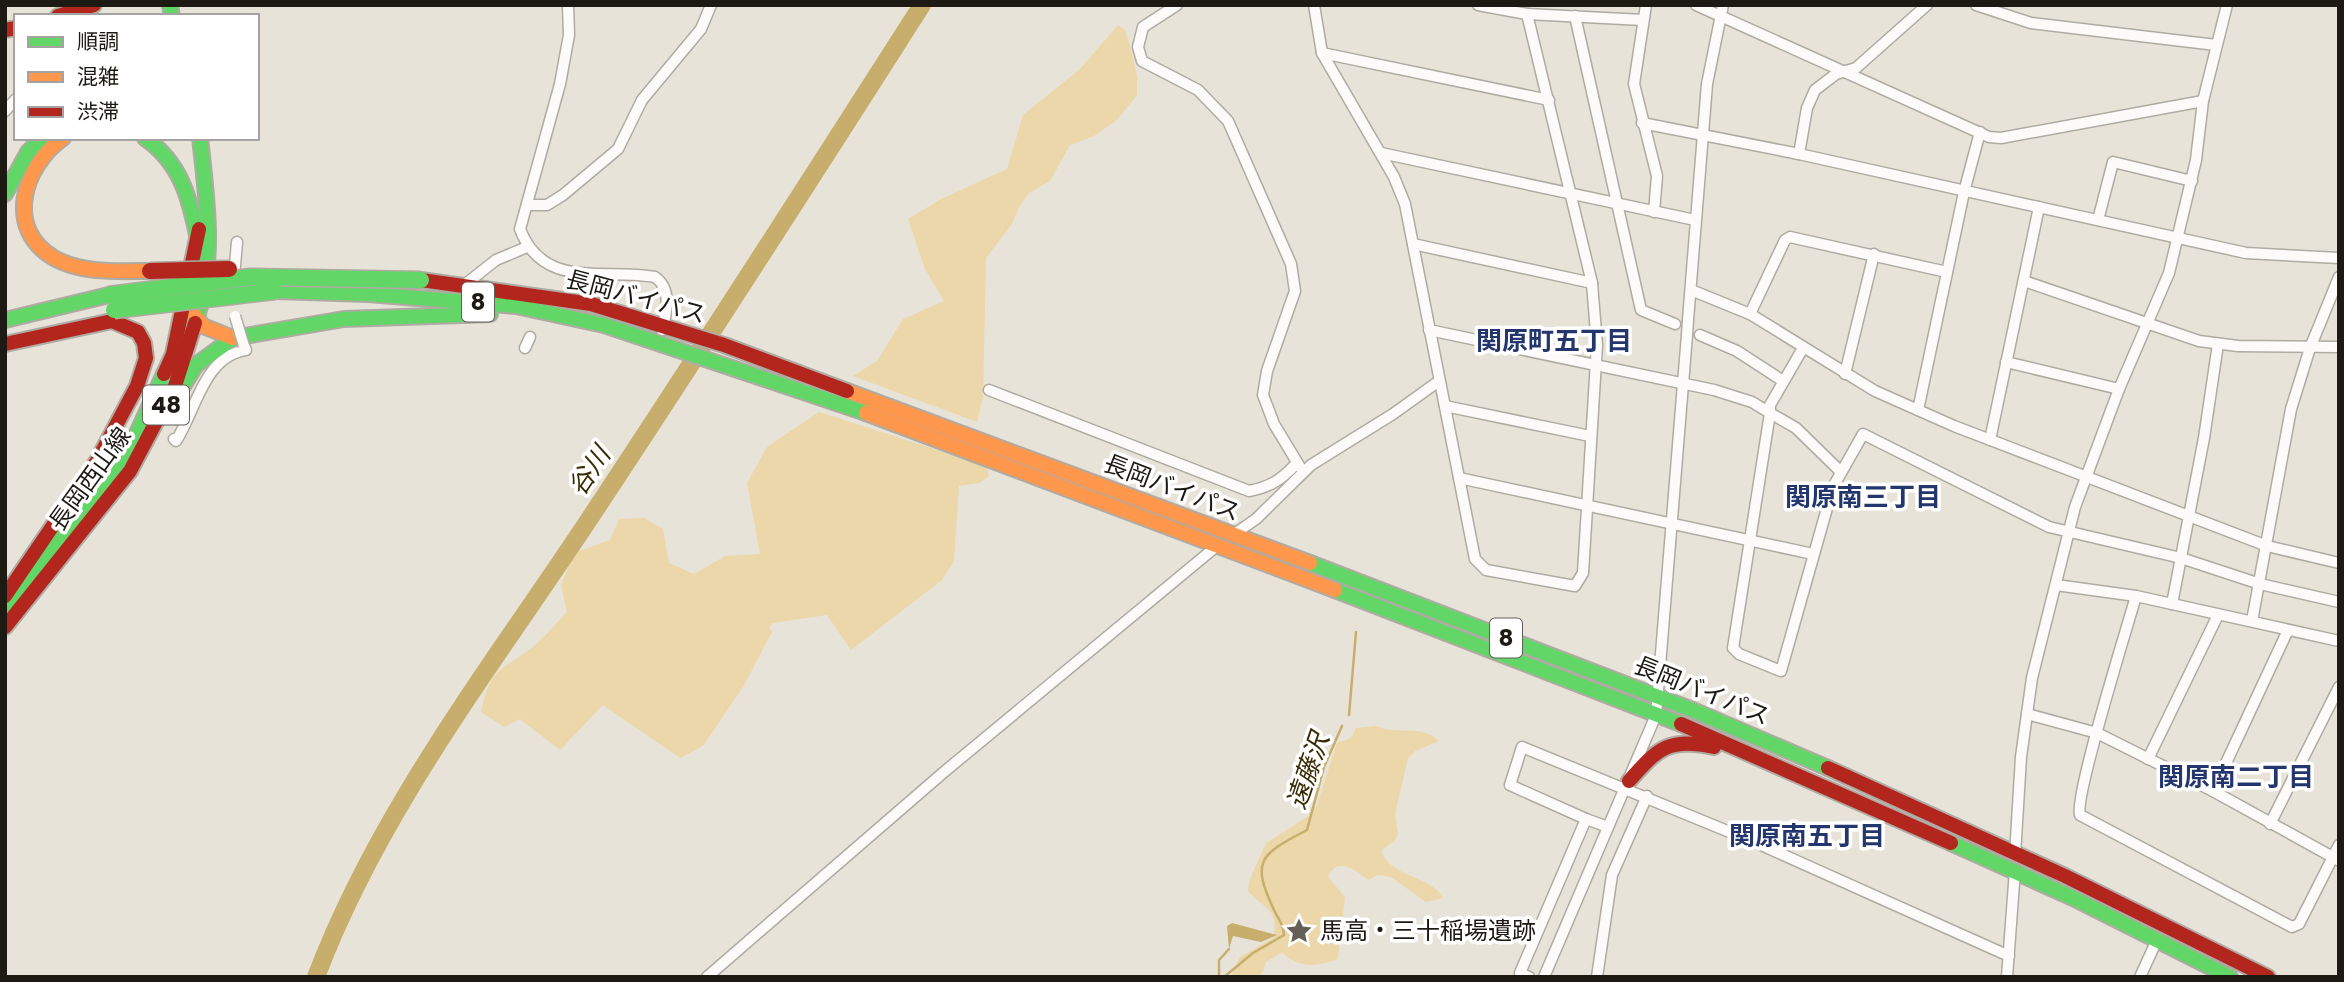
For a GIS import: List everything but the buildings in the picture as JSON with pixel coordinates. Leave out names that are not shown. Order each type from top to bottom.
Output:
[{"type":"main road","points":[[65,14],[94,5]]},
{"type":"main road","points":[[5,194],[28,152],[40,140]]},
{"type":"main road","points":[[60,140],[44,153],[25,184],[22,206],[24,223],[36,245],[52,258],[78,268],[150,271],[276,269],[383,274],[421,281]]},
{"type":"main road","points":[[147,140],[171,159],[181,174],[198,240]]},
{"type":"main road","name":"48","points":[[5,605],[105,483],[135,438],[173,354],[198,240],[199,140]]},
{"type":"main road","name":"長岡西山線","points":[[5,627],[130,471],[175,386],[196,319],[208,265],[210,228],[199,140]]},
{"type":"main road","name":"長岡バイパス","points":[[5,320],[250,277],[421,281],[591,304],[663,328],[717,361],[923,432],[1216,547],[1657,706],[1874,788],[2126,905],[2268,977]]},
{"type":"main road","points":[[188,287],[196,319],[211,331],[239,342],[344,319],[446,307]]},
{"type":"main road","name":"長岡バイパス","points":[[5,335],[111,303],[275,291],[514,314],[604,325],[724,345],[1232,535],[1657,706],[1775,764],[2015,872],[2230,977]]},
{"type":"main road","points":[[5,344],[112,321],[124,322],[137,329],[146,350],[135,392],[87,480],[5,596]]},
{"type":"main road","name":"48","points":[[5,627],[34,599],[128,488],[156,444],[182,387],[196,365],[239,342]]},
{"type":"main road","points":[[1627,785],[1662,746],[1677,741],[1695,742],[1775,764]]},
{"type":"street","points":[[568,5],[569,35],[560,84],[520,229],[527,247],[538,260],[558,271],[655,277],[664,284],[667,292],[663,328]]},
{"type":"street","points":[[527,205],[547,205],[618,149],[642,100],[701,29],[711,5]]},
{"type":"street","points":[[1177,5],[1143,27],[1138,47],[1142,61],[1198,90],[1228,121],[1291,264],[1294,291],[1267,371],[1263,395],[1268,412],[1299,468]]},
{"type":"street","points":[[1314,5],[1322,53],[1381,153],[1405,204],[1475,559],[1486,570],[1575,586],[1583,573],[1597,318],[1572,194],[1527,14]]},
{"type":"street","points":[[1478,5],[1527,14],[1643,20]]},
{"type":"street","points":[[1646,5],[1634,84],[1657,176],[1654,212]]},
{"type":"street","points":[[1696,5],[1722,10],[1844,71],[1980,132],[2001,138],[2171,104],[2203,101]]},
{"type":"street","points":[[1799,154],[1810,98],[1826,80],[1856,68],[1927,5]]},
{"type":"street","points":[[1976,5],[2031,23],[2216,45]]},
{"type":"street","points":[[2007,977],[2026,714],[2085,475],[2169,273],[2192,181],[2203,101],[2227,5]]},
{"type":"street","points":[[1544,977],[1627,785],[1657,706],[1702,135],[1707,84],[1722,10]]},
{"type":"street","points":[[1575,16],[1641,310],[1675,324]]},
{"type":"street","points":[[1322,53],[1549,100]]},
{"type":"street","points":[[1642,123],[1799,154],[2271,257],[2339,258]]},
{"type":"street","points":[[1918,410],[1964,192],[1980,132]]},
{"type":"street","points":[[1381,153],[1695,220]]},
{"type":"street","points":[[2098,220],[2113,162],[2192,181]]},
{"type":"street","points":[[1990,440],[2039,207]]},
{"type":"street","points":[[1750,314],[1785,240],[1790,237],[1947,272]]},
{"type":"street","points":[[174,439],[176,441],[188,422],[214,365],[224,356],[246,350],[239,342],[235,316],[237,242]]},
{"type":"street","points":[[1413,244],[1592,283]]},
{"type":"street","points":[[432,329],[464,286],[496,260],[527,247]]},
{"type":"street","points":[[1845,374],[1874,254]]},
{"type":"street","points":[[2252,621],[2291,409],[2310,348],[2339,277]]},
{"type":"street","points":[[2024,281],[2178,336],[2218,344],[2339,347]]},
{"type":"street","points":[[1691,290],[1750,314],[1845,374],[1918,410],[2267,546],[2339,563]]},
{"type":"street","points":[[1429,330],[1735,396],[1796,428],[1840,471]]},
{"type":"street","points":[[1700,335],[1737,351],[1783,381]]},
{"type":"street","points":[[525,348],[530,337]]},
{"type":"street","points":[[2172,604],[2204,438],[2218,344]]},
{"type":"street","points":[[1803,348],[1770,405],[1733,648],[1738,654],[1781,671],[1840,471],[1863,434],[2049,527],[2181,558],[2260,584],[2339,602]]},
{"type":"street","points":[[2006,362],[2119,390]]},
{"type":"street","points":[[989,390],[1249,491],[1267,488],[1439,381]]},
{"type":"street","points":[[1445,406],[1590,436]]},
{"type":"street","points":[[706,977],[955,763],[1216,547],[1256,519],[1299,468]]},
{"type":"street","points":[[1459,478],[1814,554]]},
{"type":"street","points":[[2056,585],[2136,596],[2339,641]]},
{"type":"street","points":[[2136,596],[2097,733],[2078,808],[2080,816],[2292,927],[2300,924],[2336,858],[2339,845]]},
{"type":"street","points":[[2148,759],[2218,615]]},
{"type":"street","points":[[2213,791],[2288,630]]},
{"type":"street","points":[[2270,824],[2339,687]]},
{"type":"street","points":[[2026,714],[2097,733],[2213,791],[2336,858]]},
{"type":"street","points":[[1608,827],[1510,785],[1522,747],[1627,785],[2009,956]]},
{"type":"street","points":[[1597,977],[1612,875],[1647,796]]},
{"type":"street","points":[[1528,977],[1520,973],[1586,818]]},
{"type":"street","points":[[2140,977],[2157,940]]},
{"type":"shaded area","points":[[1118,25],[1125,30],[1130,46],[1137,76],[1137,95],[1117,120],[1094,136],[1070,145],[1050,181],[1029,193],[1012,224],[986,258],[983,398],[977,422],[853,376],[877,361],[903,319],[944,301],[925,269],[908,219],[941,199],[1007,169],[1023,115],[1080,69]]},
{"type":"shaded area","points":[[819,412],[987,466],[989,476],[980,483],[959,486],[954,561],[942,580],[851,650],[827,615],[773,623],[769,627],[772,632],[743,687],[703,746],[680,758],[603,705],[560,750],[520,719],[504,727],[481,712],[489,686],[498,672],[533,647],[567,612],[561,585],[574,553],[610,540],[619,519],[644,518],[663,529],[669,563],[694,574],[725,556],[760,554],[747,483],[767,447]]},
{"type":"shaded area","points":[[1376,726],[1425,732],[1439,741],[1415,751],[1408,758],[1395,814],[1398,834],[1394,841],[1381,851],[1393,866],[1430,885],[1443,898],[1426,902],[1391,877],[1378,875],[1368,880],[1352,869],[1336,867],[1328,877],[1345,897],[1338,959],[1308,965],[1288,958],[1282,952],[1266,962],[1261,977],[1231,977],[1240,957],[1273,938],[1275,928],[1272,915],[1248,891],[1249,881],[1266,843],[1307,817],[1317,805],[1337,743],[1351,738],[1356,728]]},
{"type":"shaded area","points":[[1232,923],[1277,935],[1261,942],[1233,936],[1229,949],[1227,926]]},
{"type":"waterway","name":"谷川","points":[[316,977],[341,916],[371,858],[437,744],[670,397],[922,5]]},
{"type":"waterway","name":"遠藤沢","points":[[1349,715],[1356,632]]},
{"type":"waterway","name":"遠藤沢","points":[[1224,977],[1253,953],[1284,935],[1263,880],[1264,861],[1278,846],[1307,830],[1324,767],[1342,726]]},
{"type":"waterway","points":[[1219,977],[1219,960],[1229,949]]},
{"type":"traffic: fast","points":[[170,5],[172,14]]},
{"type":"traffic: fast","points":[[5,194],[28,152],[40,140]]},
{"type":"traffic: fast","points":[[147,140],[167,159],[182,183],[198,240]]},
{"type":"traffic: fast","points":[[195,323],[202,300],[208,254],[207,208],[200,140]]},
{"type":"traffic: fast","points":[[109,295],[250,277],[421,280]]},
{"type":"traffic: fast","points":[[275,291],[368,294],[516,306],[604,325],[866,413]]},
{"type":"traffic: fast","points":[[114,310],[275,291]]},
{"type":"traffic: fast","points":[[5,320],[109,295]]},
{"type":"traffic: fast","points":[[233,338],[344,319],[490,314]]},
{"type":"traffic: fast","points":[[183,386],[196,365],[233,338]]},
{"type":"traffic: fast","points":[[5,605],[105,483],[135,438],[164,374]]},
{"type":"traffic: fast","points":[[1310,563],[1695,711],[1828,768]]},
{"type":"traffic: fast","points":[[1335,590],[1681,724]]},
{"type":"traffic: fast","points":[[1951,843],[2073,898],[2230,977]]},
{"type":"traffic: slow","points":[[61,140],[38,164],[29,181],[25,198],[24,215],[38,246],[54,258],[76,267],[150,271]]},
{"type":"traffic: slow","points":[[193,313],[203,326],[233,338]]},
{"type":"traffic: slow","points":[[847,391],[1310,563]]},
{"type":"traffic: slow","points":[[866,413],[1335,590]]},
{"type":"traffic: jam","points":[[65,14],[94,5]]},
{"type":"traffic: jam","points":[[5,30],[14,28]]},
{"type":"traffic: jam","points":[[164,374],[173,354],[199,229]]},
{"type":"traffic: jam","points":[[150,271],[229,269]]},
{"type":"traffic: jam","points":[[421,280],[591,304],[724,345],[847,391]]},
{"type":"traffic: jam","points":[[5,344],[112,321],[138,332],[144,343],[146,358],[137,386],[97,461],[5,596]]},
{"type":"traffic: jam","points":[[5,627],[130,471],[175,386],[195,323]]},
{"type":"traffic: jam","points":[[1681,724],[1951,843]]},
{"type":"traffic: jam","points":[[1629,781],[1648,760],[1666,748],[1686,743],[1714,747]]},
{"type":"traffic: jam","points":[[1828,768],[2065,876],[2268,977]]},
{"type":"place","name":"馬高・三十稲場遺跡","points":[[1299,931]]},
{"type":"district","name":"関原町五丁目","points":[[1554,341]]},
{"type":"district","name":"関原南三丁目","points":[[1863,497]]},
{"type":"district","name":"関原南二丁目","points":[[2236,777]]},
{"type":"district","name":"関原南五丁目","points":[[1807,836]]}]
